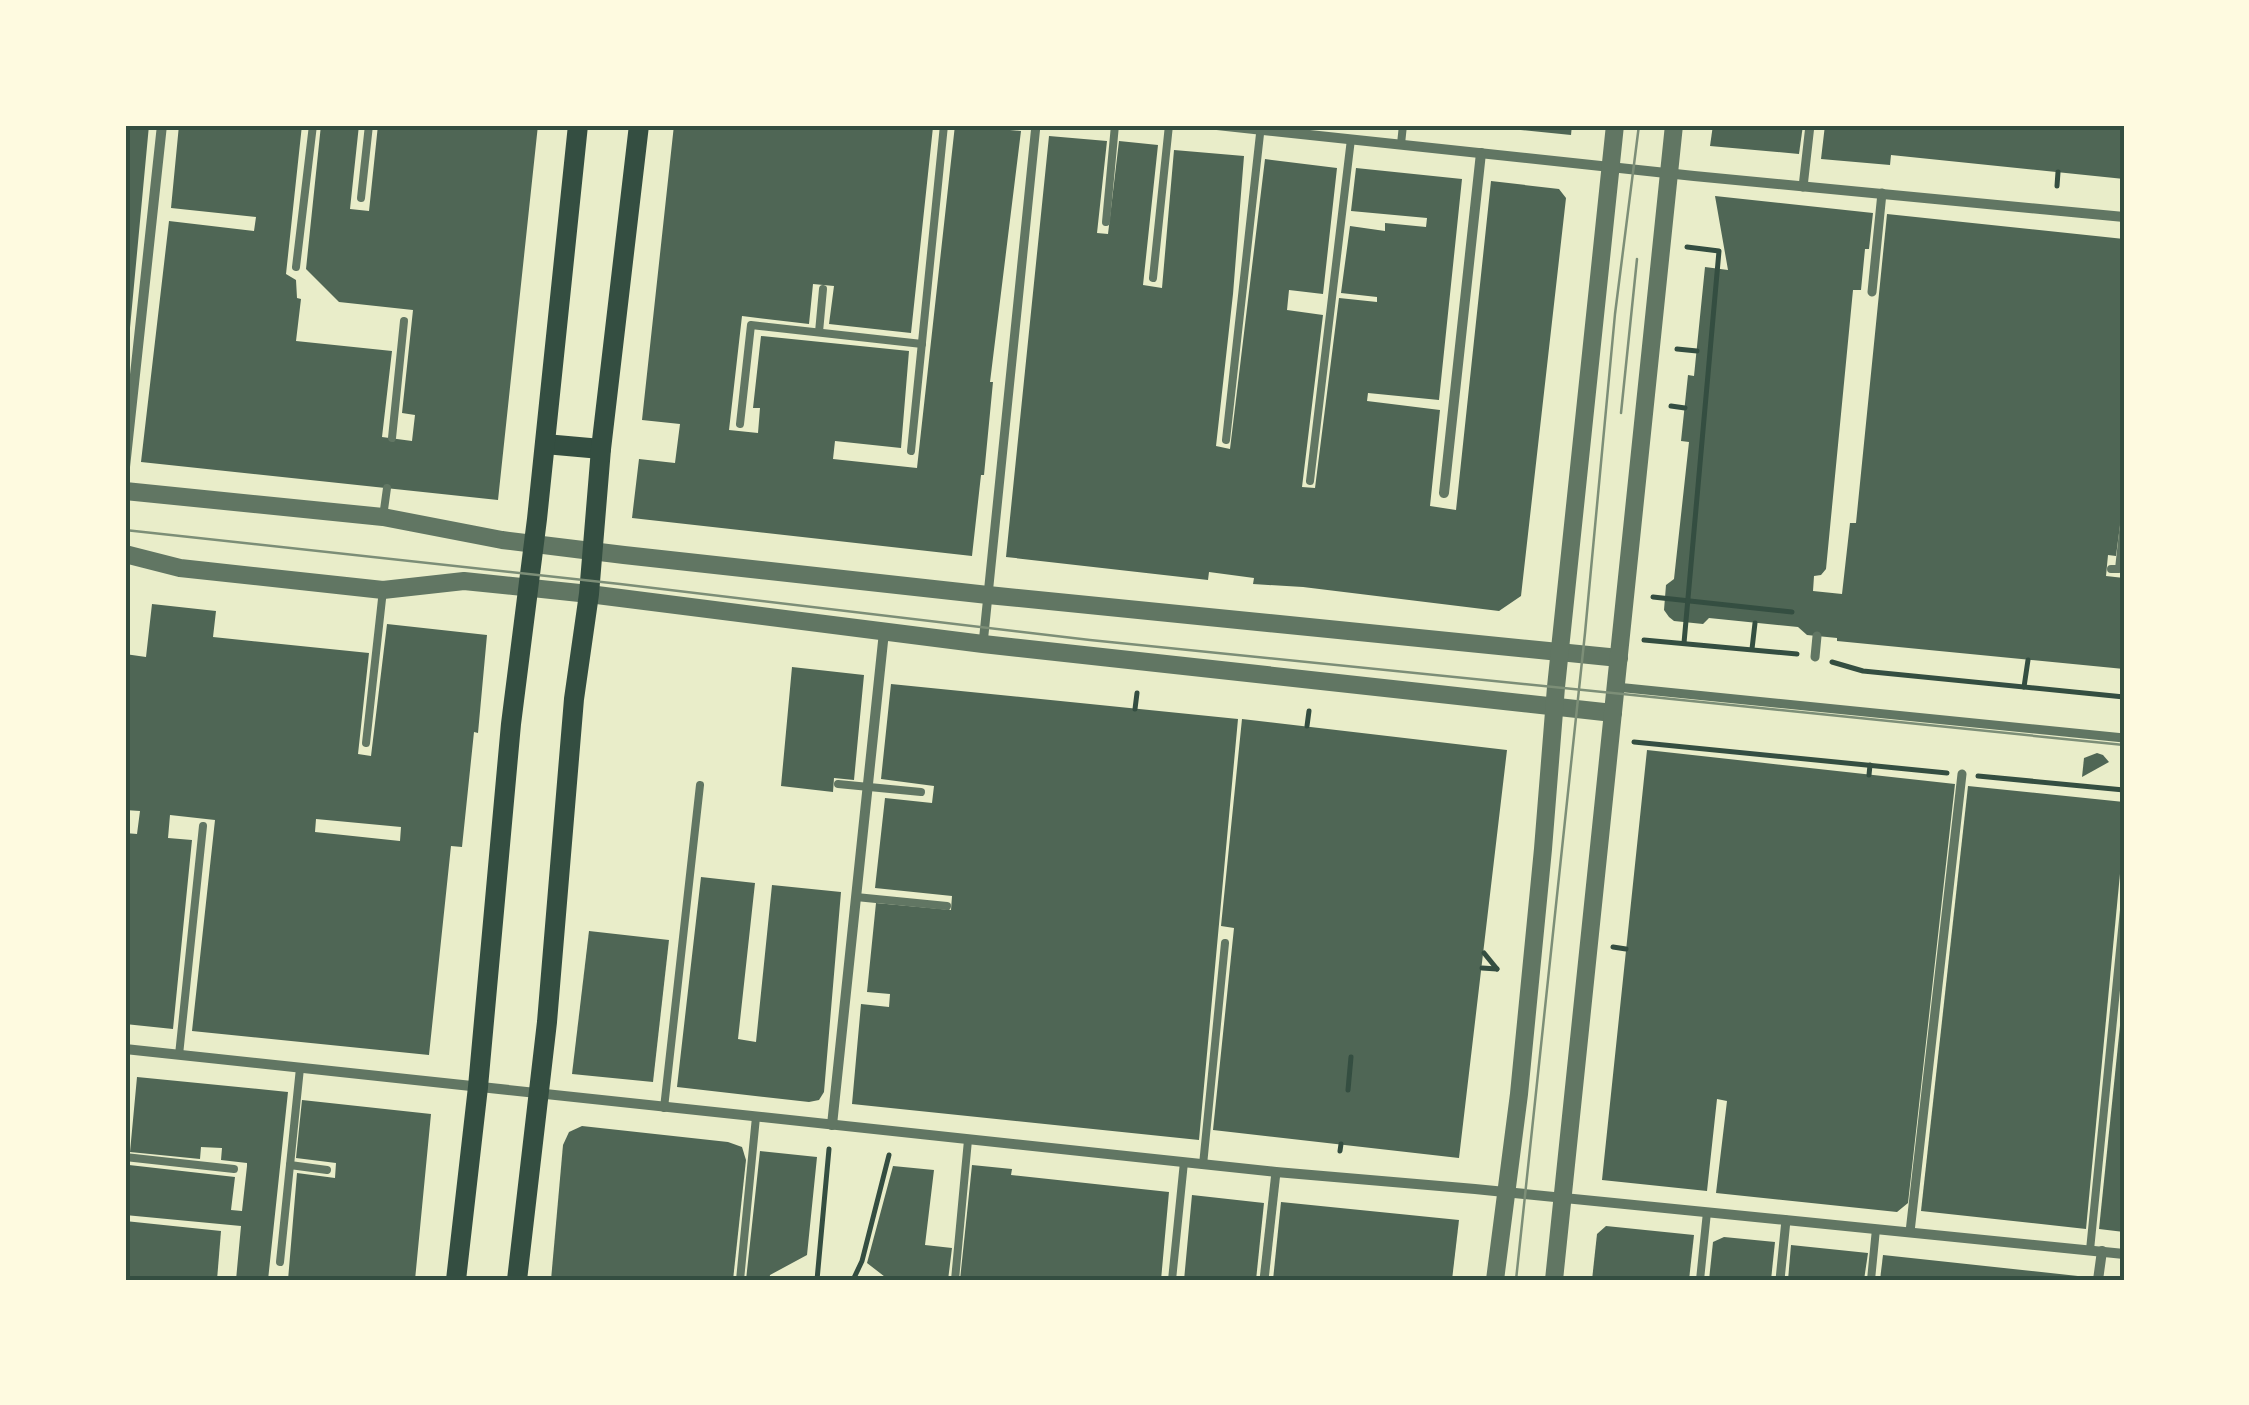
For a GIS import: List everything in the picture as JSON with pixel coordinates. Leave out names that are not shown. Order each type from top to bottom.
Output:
[{"type":"main road","points":[[456,1280],[511,724],[578,125]]},
{"type":"main road","points":[[517,1280],[548,1022],[574,699],[589,594],[601,449],[639,125]]},
{"type":"main road","points":[[545,444],[601,449]]},
{"type":"street","points":[[125,467],[162,125]]},
{"type":"street","points":[[983,644],[1036,125]]},
{"type":"street","points":[[1217,125],[2124,217]]},
{"type":"street","points":[[1495,1280],[1521,1075],[1554,707],[1615,125]]},
{"type":"street","points":[[1554,1280],[1674,125]]},
{"type":"street","points":[[1803,187],[1810,125]]},
{"type":"street","points":[[1444,493],[1481,153]]},
{"type":"street","points":[[1872,292],[1882,193]]},
{"type":"street","points":[[125,491],[383,517],[502,540],[593,552],[1618,658]]},
{"type":"street","points":[[125,554],[180,568],[383,590],[464,581],[589,594],[983,644],[1613,713]]},
{"type":"street","points":[[832,1125],[884,632]]},
{"type":"street","points":[[1815,657],[1817,636]]},
{"type":"street","points":[[1616,687],[2124,738]]},
{"type":"street","points":[[1910,1232],[1962,774]]},
{"type":"street","points":[[125,1049],[1276,1172],[2124,1254]]},
{"type":"street","points":[[1264,1280],[1276,1172]]},
{"type":"street","points":[[1780,1280],[1786,1220]]},
{"type":"street","points":[[2096,1251],[2098,1280]]},
{"type":"lane","points":[[296,266],[313,125]]},
{"type":"lane","points":[[361,198],[369,125]]},
{"type":"lane","points":[[911,451],[944,125]]},
{"type":"lane","points":[[1106,222],[1115,125]]},
{"type":"lane","points":[[1153,278],[1170,125]]},
{"type":"lane","points":[[1401,144],[1403,125]]},
{"type":"lane","points":[[1226,440],[1260,127]]},
{"type":"lane","points":[[1310,482],[1351,139]]},
{"type":"lane","points":[[818,332],[822,289]]},
{"type":"lane","points":[[392,438],[404,321]]},
{"type":"lane","points":[[740,424],[751,326],[922,344]]},
{"type":"lane","points":[[383,517],[387,488]]},
{"type":"lane","points":[[2111,569],[2118,569],[2124,523]]},
{"type":"lane","points":[[366,743],[383,590]]},
{"type":"lane","points":[[838,784],[921,792]]},
{"type":"lane","points":[[664,1108],[700,785]]},
{"type":"lane","points":[[179,1055],[203,826]]},
{"type":"lane","points":[[856,897],[947,906]]},
{"type":"lane","points":[[2096,1251],[2124,910]]},
{"type":"lane","points":[[1203,1164],[1225,944]]},
{"type":"lane","points":[[280,1262],[300,1068]]},
{"type":"lane","points":[[740,1280],[756,1117]]},
{"type":"lane","points":[[954,1280],[968,1140]]},
{"type":"lane","points":[[125,1157],[234,1168]]},
{"type":"lane","points":[[1172,1280],[1184,1162]]},
{"type":"lane","points":[[290,1166],[327,1170]]},
{"type":"lane","points":[[1700,1280],[1707,1212]]},
{"type":"lane","points":[[1871,1280],[1876,1229]]},
{"type":"path","points":[[2057,186],[2058,172]]},
{"type":"path","points":[[1684,643],[1719,251],[1686,248]]},
{"type":"path","points":[[1677,349],[1696,351]]},
{"type":"path","points":[[1671,406],[1684,408]]},
{"type":"path","points":[[1653,597],[1792,612]]},
{"type":"path","points":[[1752,650],[1755,623]]},
{"type":"path","points":[[1641,640],[1815,657],[1864,671],[2124,697]]},
{"type":"path","points":[[2024,687],[2028,660]]},
{"type":"path","points":[[1136,709],[1137,692]]},
{"type":"path","points":[[1308,726],[1309,710]]},
{"type":"path","points":[[1627,740],[2124,790]]},
{"type":"path","points":[[1870,765],[1870,775]]},
{"type":"path","points":[[2070,796],[2071,785]]},
{"type":"path","points":[[1613,947],[1626,948]]},
{"type":"path","points":[[1482,968],[1498,969],[1484,953]]},
{"type":"path","points":[[1348,1090],[1351,1057]]},
{"type":"path","points":[[816,1280],[829,1149]]},
{"type":"path","points":[[853,1280],[862,1261],[888,1155]]},
{"type":"building","points":[[125,125],[149,125],[128,349],[125,349]]},
{"type":"building","points":[[179,125],[302,125],[286,274],[296,280],[297,298],[301,299],[296,341],[392,351],[382,437],[412,441],[415,415],[402,413],[413,310],[339,302],[306,269],[321,125],[359,125],[350,209],[369,211],[378,125],[538,125],[498,500],[141,462],[169,221],[254,231],[256,217],[171,208]]},
{"type":"building","points":[[674,125],[933,127],[911,333],[829,324],[834,286],[813,284],[809,324],[742,316],[729,430],[758,433],[760,408],[753,408],[761,336],[909,351],[901,448],[835,441],[833,459],[917,468],[955,125],[1021,131],[972,556],[632,518],[639,459],[675,463],[680,424],[642,420]]},
{"type":"building","points":[[1572,125],[1571,135],[1500,128]]},
{"type":"building","points":[[1713,125],[1803,125],[1799,154],[1710,146]]},
{"type":"building","points":[[1825,125],[2124,125],[2124,179],[1891,155],[1890,165],[1821,159]]},
{"type":"building","points":[[1049,136],[1107,141],[1097,233],[1108,234],[1119,141],[1158,145],[1143,285],[1162,288],[1174,150],[1244,156],[1216,446],[1230,449],[1265,159],[1337,168],[1323,294],[1289,290],[1287,310],[1323,315],[1302,487],[1315,488],[1339,298],[1377,302],[1377,297],[1341,293],[1350,226],[1385,231],[1385,223],[1426,227],[1427,218],[1351,211],[1356,168],[1462,179],[1439,400],[1368,393],[1367,401],[1440,410],[1430,506],[1456,510],[1491,181],[1559,189],[1566,198],[1521,596],[1499,611],[1253,584],[1254,578],[1209,572],[1208,580],[1006,557]]},
{"type":"building","points":[[1715,196],[1873,213],[1861,290],[1853,290],[1826,569],[1814,576],[1813,591],[1842,594],[1850,523],[1856,523],[1887,214],[2124,239],[2124,495],[2116,556],[2108,555],[2106,576],[2124,578],[2124,669],[1837,641],[1807,635],[1798,627],[1709,618],[1703,624],[1669,617],[1664,610],[1666,585],[1674,579],[1689,442],[1681,441],[1688,375],[1694,376],[1705,267],[1728,270]]},
{"type":"building","points":[[152,604],[216,611],[213,637],[369,653],[358,754],[371,756],[387,624],[487,635],[462,847],[451,846],[429,1055],[192,1031],[215,820],[170,815],[168,838],[192,840],[173,1029],[125,1024],[125,833],[137,834],[140,811],[125,810],[125,654],[146,657]],"holes":[[[316,819],[401,827],[400,841],[315,832]]]},
{"type":"building","points":[[792,667],[864,675],[854,780],[834,778],[833,792],[781,786]]},
{"type":"building","points":[[891,684],[1238,719],[1199,1140],[852,1104],[861,1004],[889,1007],[890,994],[867,992],[876,903],[951,910],[952,896],[875,888],[885,798],[932,803],[934,786],[881,779]]},
{"type":"building","points":[[1242,719],[1507,750],[1459,1158],[1213,1130],[1234,928],[1221,926]]},
{"type":"building","points":[[1647,750],[1955,784],[1908,1203],[1897,1212],[1716,1193],[1727,1101],[1717,1099],[1707,1191],[1602,1180]]},
{"type":"building","points":[[2097,753],[2109,762],[2082,777],[2084,758]]},
{"type":"building","points":[[1968,786],[2124,802],[2086,1229],[1921,1211]]},
{"type":"building","points":[[701,877],[755,883],[738,1039],[756,1042],[772,885],[841,892],[824,1092],[819,1100],[677,1087]]},
{"type":"building","points":[[589,931],[669,940],[653,1082],[572,1074]]},
{"type":"building","points":[[2124,1016],[2124,1232],[2099,1229]]},
{"type":"building","points":[[137,1077],[288,1092],[268,1280],[236,1280],[241,1226],[125,1215],[129,1165],[235,1177],[231,1210],[242,1211],[247,1166],[221,1160],[222,1148],[201,1147],[200,1159],[130,1152]]},
{"type":"building","points":[[302,1100],[431,1114],[415,1280],[288,1280],[297,1173],[335,1178],[336,1163],[296,1158]]},
{"type":"building","points":[[582,1126],[728,1142],[742,1147],[746,1160],[733,1280],[551,1280],[563,1145],[569,1132]]},
{"type":"building","points":[[760,1151],[817,1157],[807,1255],[770,1275],[769,1280],[746,1280]]},
{"type":"building","points":[[972,1165],[1012,1169],[1011,1175],[1169,1192],[1161,1280],[960,1280]]},
{"type":"building","points":[[893,1166],[934,1170],[925,1245],[952,1248],[948,1280],[889,1280],[867,1263]]},
{"type":"building","points":[[1192,1195],[1264,1203],[1256,1280],[1184,1280]]},
{"type":"building","points":[[1281,1202],[1459,1220],[1452,1280],[1273,1280]]},
{"type":"building","points":[[125,1221],[221,1231],[217,1280],[125,1280]]},
{"type":"building","points":[[1606,1226],[1694,1235],[1689,1280],[1592,1280],[1597,1234]]},
{"type":"building","points":[[1724,1237],[1775,1242],[1771,1280],[1709,1280],[1713,1242]]},
{"type":"building","points":[[1791,1245],[1868,1253],[1864,1280],[1788,1280]]},
{"type":"building","points":[[1883,1255],[2087,1277],[2087,1280],[1880,1280]]},
{"type":"tram line","points":[[1516,1280],[1615,314],[1639,125]]},
{"type":"tram line","points":[[1621,413],[1637,259]]},
{"type":"tram line","points":[[125,530],[1090,640],[2124,745]]}]
